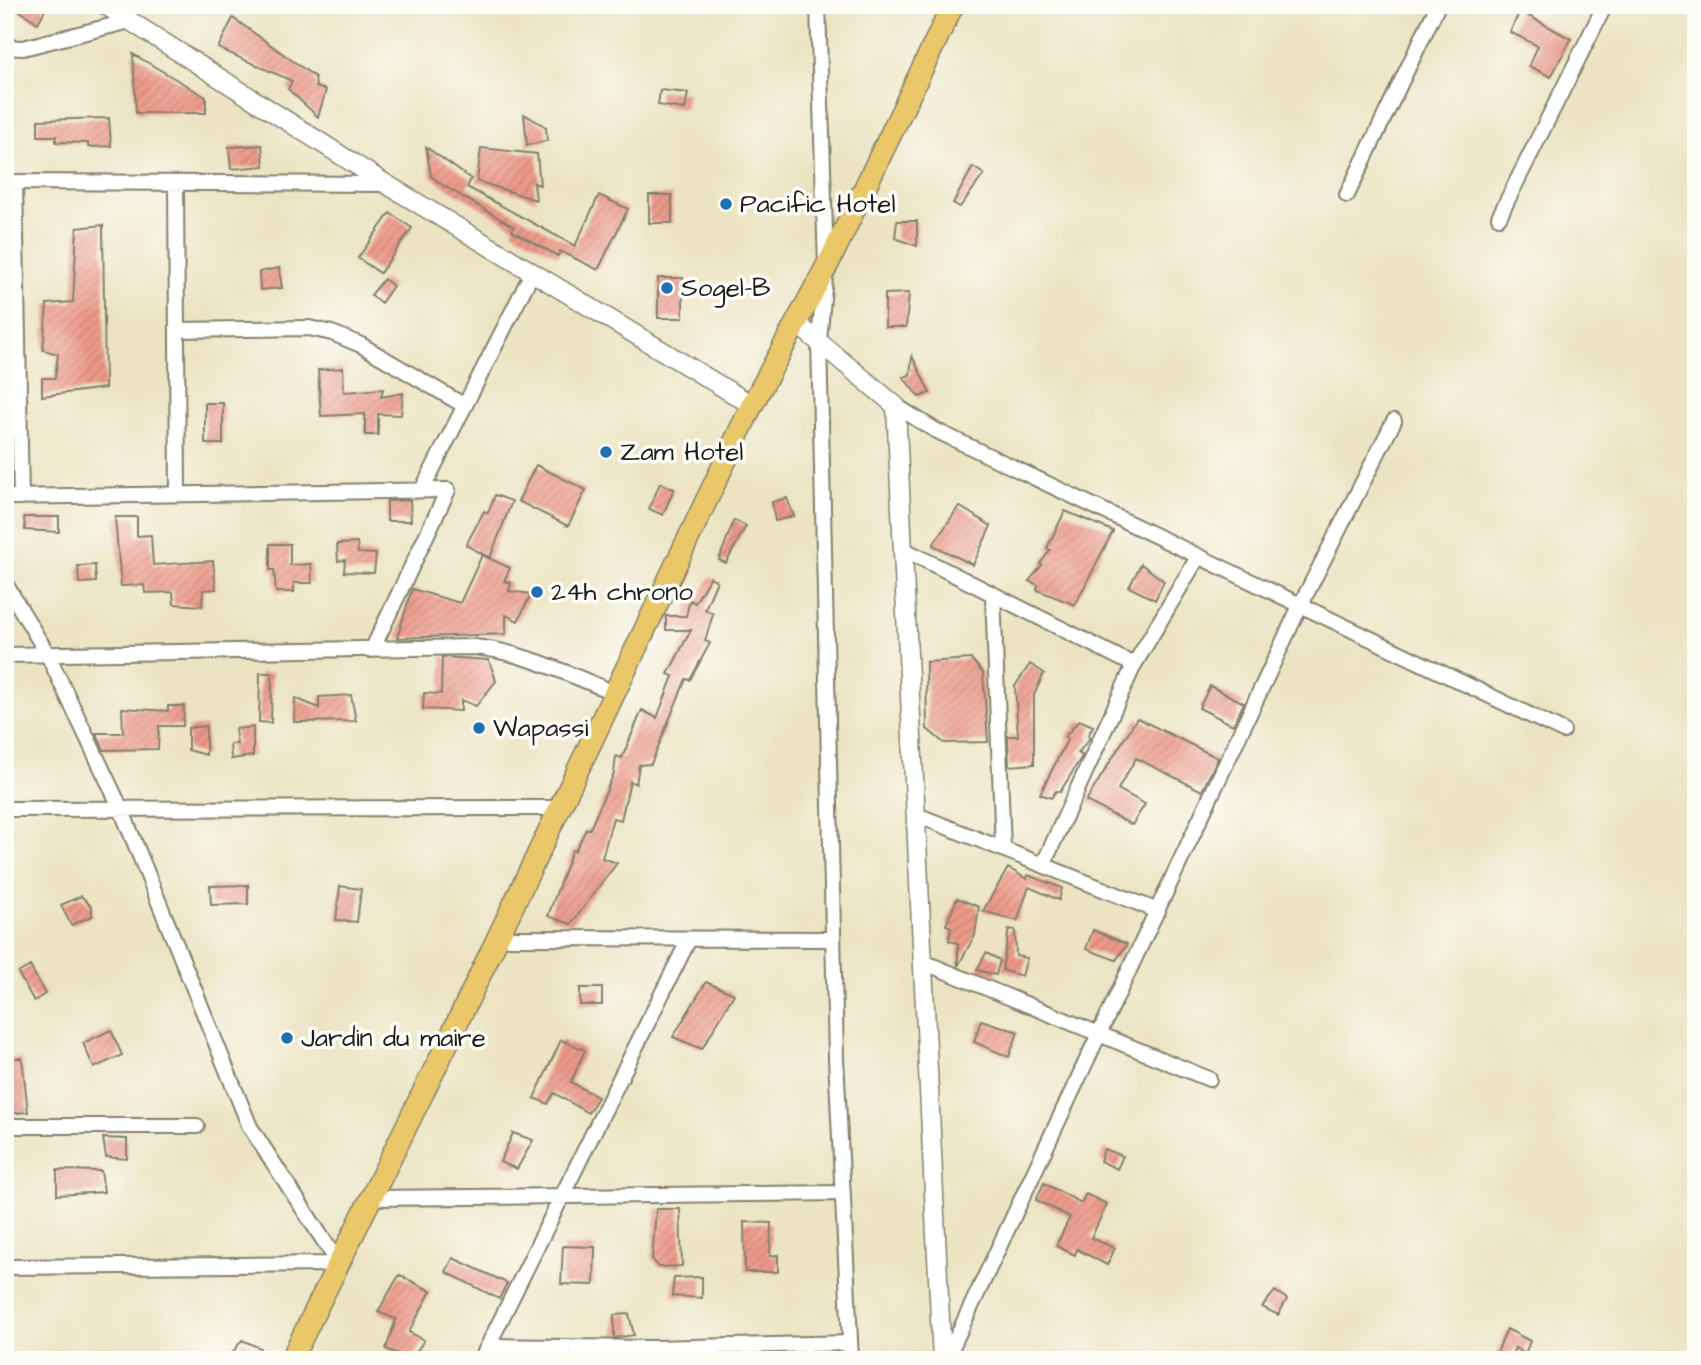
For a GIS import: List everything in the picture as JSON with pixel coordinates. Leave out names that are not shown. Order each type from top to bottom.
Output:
[{"type":"main road","points":[[291,1360],[498,938],[751,405],[825,267],[953,5]]},
{"type":"street","points":[[105,5],[386,184],[751,405]]},
{"type":"street","points":[[1347,195],[1438,5]]},
{"type":"street","points":[[1499,217],[1605,5]]},
{"type":"street","points":[[818,8],[825,267],[819,341],[833,939],[851,1360]]},
{"type":"street","points":[[5,47],[23,48],[130,21]]},
{"type":"street","points":[[21,496],[10,182],[386,184]]},
{"type":"street","points":[[176,183],[178,494]]},
{"type":"street","points":[[422,490],[532,273]]},
{"type":"street","points":[[796,323],[896,407],[935,430],[1563,731]]},
{"type":"street","points":[[177,330],[309,327],[332,333],[361,345],[465,406]]},
{"type":"street","points":[[896,407],[944,1360]]},
{"type":"street","points":[[944,1360],[1101,1033],[1300,606],[1394,421]]},
{"type":"street","points":[[5,497],[448,490],[372,650]]},
{"type":"street","points":[[903,549],[1134,665]]},
{"type":"street","points":[[1043,865],[1134,665],[1198,557]]},
{"type":"street","points":[[5,583],[48,655],[121,809],[250,1127],[339,1264]]},
{"type":"street","points":[[993,594],[1003,849]]},
{"type":"street","points":[[5,655],[474,647],[506,650],[615,693]]},
{"type":"street","points":[[5,809],[560,808]]},
{"type":"street","points":[[917,815],[1158,911]]},
{"type":"street","points":[[498,938],[833,939]]},
{"type":"street","points":[[481,1360],[689,939]]},
{"type":"street","points":[[923,962],[1209,1079]]},
{"type":"street","points":[[5,1126],[197,1126]]},
{"type":"street","points":[[371,1199],[843,1194]]},
{"type":"street","points":[[5,1267],[339,1264]]},
{"type":"street","points":[[488,1346],[652,1354],[850,1343]]},
{"type":"building","points":[[11,5],[39,5],[45,10],[38,23]]},
{"type":"building","points":[[1520,11],[1571,39],[1551,77],[1529,66],[1538,46],[1510,32]]},
{"type":"building","points":[[233,18],[315,77],[316,87],[326,90],[318,117],[288,89],[292,81],[218,48]]},
{"type":"building","points":[[133,54],[206,97],[206,113],[136,113]]},
{"type":"building","points":[[660,90],[688,93],[685,109],[658,105]]},
{"type":"building","points":[[524,114],[546,127],[547,141],[527,145]]},
{"type":"building","points":[[109,118],[111,146],[88,147],[88,143],[56,142],[56,136],[38,136],[38,120]]},
{"type":"building","points":[[262,145],[264,166],[231,169],[229,147]]},
{"type":"building","points":[[426,147],[471,179],[467,187],[575,246],[599,195],[628,209],[598,270],[560,251],[558,256],[512,231],[514,227],[441,184],[431,176]]},
{"type":"building","points":[[481,148],[537,154],[540,185],[534,183],[536,200],[477,181]]},
{"type":"building","points":[[973,167],[984,174],[960,207],[953,203]]},
{"type":"building","points":[[649,195],[672,195],[672,223],[649,223]]},
{"type":"building","points":[[390,213],[412,228],[380,273],[358,258]]},
{"type":"building","points":[[897,221],[917,221],[917,246],[895,238]]},
{"type":"building","points":[[103,225],[105,388],[42,396],[42,378],[55,378],[58,354],[43,350],[47,304],[73,302],[77,228]]},
{"type":"building","points":[[279,268],[282,288],[260,290],[259,272]]},
{"type":"building","points":[[658,278],[683,278],[683,318],[658,318]]},
{"type":"building","points":[[384,279],[393,286],[381,303],[371,295]]},
{"type":"building","points":[[909,293],[906,327],[885,327],[885,294]]},
{"type":"building","points":[[912,356],[930,393],[919,397],[903,377],[910,375]]},
{"type":"building","points":[[343,368],[344,392],[383,389],[381,397],[403,393],[401,415],[378,414],[378,435],[365,435],[365,414],[321,416],[318,370]]},
{"type":"building","points":[[205,403],[223,403],[223,444],[205,444]]},
{"type":"building","points":[[536,465],[586,490],[568,526],[518,501]]},
{"type":"building","points":[[660,483],[674,489],[663,515],[649,509]]},
{"type":"building","points":[[495,495],[512,501],[490,558],[466,545],[484,511],[488,513]]},
{"type":"building","points":[[787,498],[794,516],[775,521],[772,502]]},
{"type":"building","points":[[410,500],[411,521],[387,521],[387,501]]},
{"type":"building","points":[[959,506],[991,526],[973,565],[933,545]]},
{"type":"building","points":[[1065,511],[1113,531],[1075,605],[1037,590],[1038,585],[1029,581],[1050,550],[1047,548]]},
{"type":"building","points":[[24,517],[59,517],[59,532],[25,530]]},
{"type":"building","points":[[115,517],[137,517],[137,536],[151,535],[153,565],[213,561],[216,589],[203,590],[202,606],[174,604],[173,592],[145,593],[144,585],[121,586]]},
{"type":"building","points":[[734,520],[746,526],[726,563],[719,560]]},
{"type":"building","points":[[357,543],[358,553],[376,554],[374,573],[344,572],[345,560],[338,561],[337,544]]},
{"type":"building","points":[[270,544],[290,544],[290,565],[311,564],[312,583],[294,583],[294,592],[276,592],[274,570],[270,570]]},
{"type":"building","points":[[482,555],[510,568],[504,581],[511,583],[509,591],[531,594],[518,621],[506,615],[506,634],[397,638],[412,589],[460,603]]},
{"type":"building","points":[[1141,564],[1164,581],[1155,600],[1129,587]]},
{"type":"building","points":[[95,565],[96,582],[79,583],[78,566]]},
{"type":"building","points":[[710,577],[717,581],[705,609],[713,614],[705,641],[710,643],[690,680],[686,679],[651,764],[639,765],[636,784],[630,781],[621,820],[613,818],[602,858],[617,863],[571,924],[548,916],[572,850],[575,851],[586,829],[590,829],[614,773],[616,756],[622,758],[642,710],[657,718],[673,676],[668,674],[691,630],[666,630],[666,616],[686,616],[690,600],[695,603]]},
{"type":"building","points":[[442,657],[489,660],[496,681],[476,706],[461,700],[461,711],[423,709],[424,693],[441,694]]},
{"type":"building","points":[[971,659],[983,673],[988,742],[944,743],[927,729],[926,662]]},
{"type":"building","points":[[1030,664],[1044,673],[1034,695],[1034,764],[1009,766],[1008,736],[1018,736],[1015,686]]},
{"type":"building","points":[[260,673],[272,673],[271,723],[259,722]]},
{"type":"building","points":[[1210,686],[1244,703],[1233,725],[1199,708]]},
{"type":"building","points":[[351,695],[356,721],[294,722],[295,698],[319,708],[319,697]]},
{"type":"building","points":[[168,706],[184,706],[183,726],[159,726],[158,749],[104,750],[96,733],[123,733],[122,708],[168,711]]},
{"type":"building","points":[[1137,718],[1218,758],[1202,791],[1136,758],[1118,789],[1145,804],[1132,825],[1086,801]]},
{"type":"building","points":[[1079,720],[1093,726],[1088,736],[1090,738],[1078,753],[1082,755],[1081,758],[1060,792],[1056,791],[1051,798],[1040,794],[1068,738],[1065,737]]},
{"type":"building","points":[[206,726],[206,755],[188,750],[188,728]]},
{"type":"building","points":[[253,727],[253,756],[231,759],[230,744],[237,744],[235,729]]},
{"type":"building","points":[[1008,868],[1027,879],[1028,875],[1062,888],[1059,900],[1029,887],[1017,921],[983,911]]},
{"type":"building","points":[[248,885],[248,904],[211,905],[210,886]]},
{"type":"building","points":[[340,886],[361,889],[357,922],[336,920]]},
{"type":"building","points":[[81,896],[92,907],[92,916],[71,925],[61,905]]},
{"type":"building","points":[[957,898],[979,907],[975,935],[958,966],[958,943],[949,941],[951,927],[946,925]]},
{"type":"building","points":[[1009,929],[1015,930],[1016,956],[1027,958],[1022,976],[1002,970]]},
{"type":"building","points":[[1093,930],[1127,944],[1116,960],[1086,949]]},
{"type":"building","points":[[986,953],[1000,960],[996,975],[977,970]]},
{"type":"building","points":[[30,966],[45,994],[34,1001],[18,973]]},
{"type":"building","points":[[706,982],[734,994],[702,1049],[673,1037]]},
{"type":"building","points":[[580,988],[602,988],[602,1005],[580,1005]]},
{"type":"building","points":[[981,1020],[1018,1032],[1009,1057],[974,1042]]},
{"type":"building","points":[[111,1030],[122,1055],[94,1068],[83,1043]]},
{"type":"building","points":[[561,1040],[585,1050],[571,1082],[598,1097],[588,1113],[554,1093],[548,1104],[534,1098]]},
{"type":"building","points":[[5,1058],[22,1058],[28,1112],[5,1114]]},
{"type":"building","points":[[513,1133],[533,1140],[517,1169],[500,1162]]},
{"type":"building","points":[[103,1138],[127,1139],[127,1159],[106,1157]]},
{"type":"building","points":[[1104,1149],[1123,1156],[1117,1169],[1100,1161]]},
{"type":"building","points":[[57,1170],[101,1171],[104,1192],[57,1195]]},
{"type":"building","points":[[1044,1183],[1081,1203],[1086,1194],[1107,1204],[1091,1238],[1115,1248],[1107,1265],[1077,1249],[1075,1255],[1056,1246],[1070,1217],[1036,1200]]},
{"type":"building","points":[[656,1209],[680,1209],[682,1266],[659,1267],[652,1259]]},
{"type":"building","points":[[744,1222],[771,1223],[770,1256],[778,1255],[778,1272],[745,1272]]},
{"type":"building","points":[[563,1246],[595,1247],[594,1285],[561,1284]]},
{"type":"building","points":[[453,1258],[507,1283],[499,1299],[446,1272]]},
{"type":"building","points":[[399,1275],[431,1291],[409,1332],[424,1340],[411,1360],[386,1349],[396,1319],[378,1312]]},
{"type":"building","points":[[702,1277],[702,1298],[672,1296],[674,1278]]},
{"type":"building","points":[[1275,1291],[1287,1299],[1278,1315],[1262,1307]]},
{"type":"building","points":[[629,1314],[634,1335],[614,1338],[614,1315]]},
{"type":"building","points":[[1507,1329],[1530,1341],[1525,1354],[1515,1348],[1510,1359],[1496,1355]]},
{"type":"building","points":[[242,1340],[260,1348],[253,1360],[227,1360]]},
{"type":"place","name":"Pacific Hotel","points":[[726,204]]},
{"type":"place","name":"Sogel-B","points":[[667,288]]},
{"type":"place","name":"Zam Hotel","points":[[606,452]]},
{"type":"place","name":"24h chrono","points":[[537,592]]},
{"type":"place","name":"Wapassi","points":[[479,728]]},
{"type":"place","name":"Jardin du maire","points":[[287,1038]]}]
